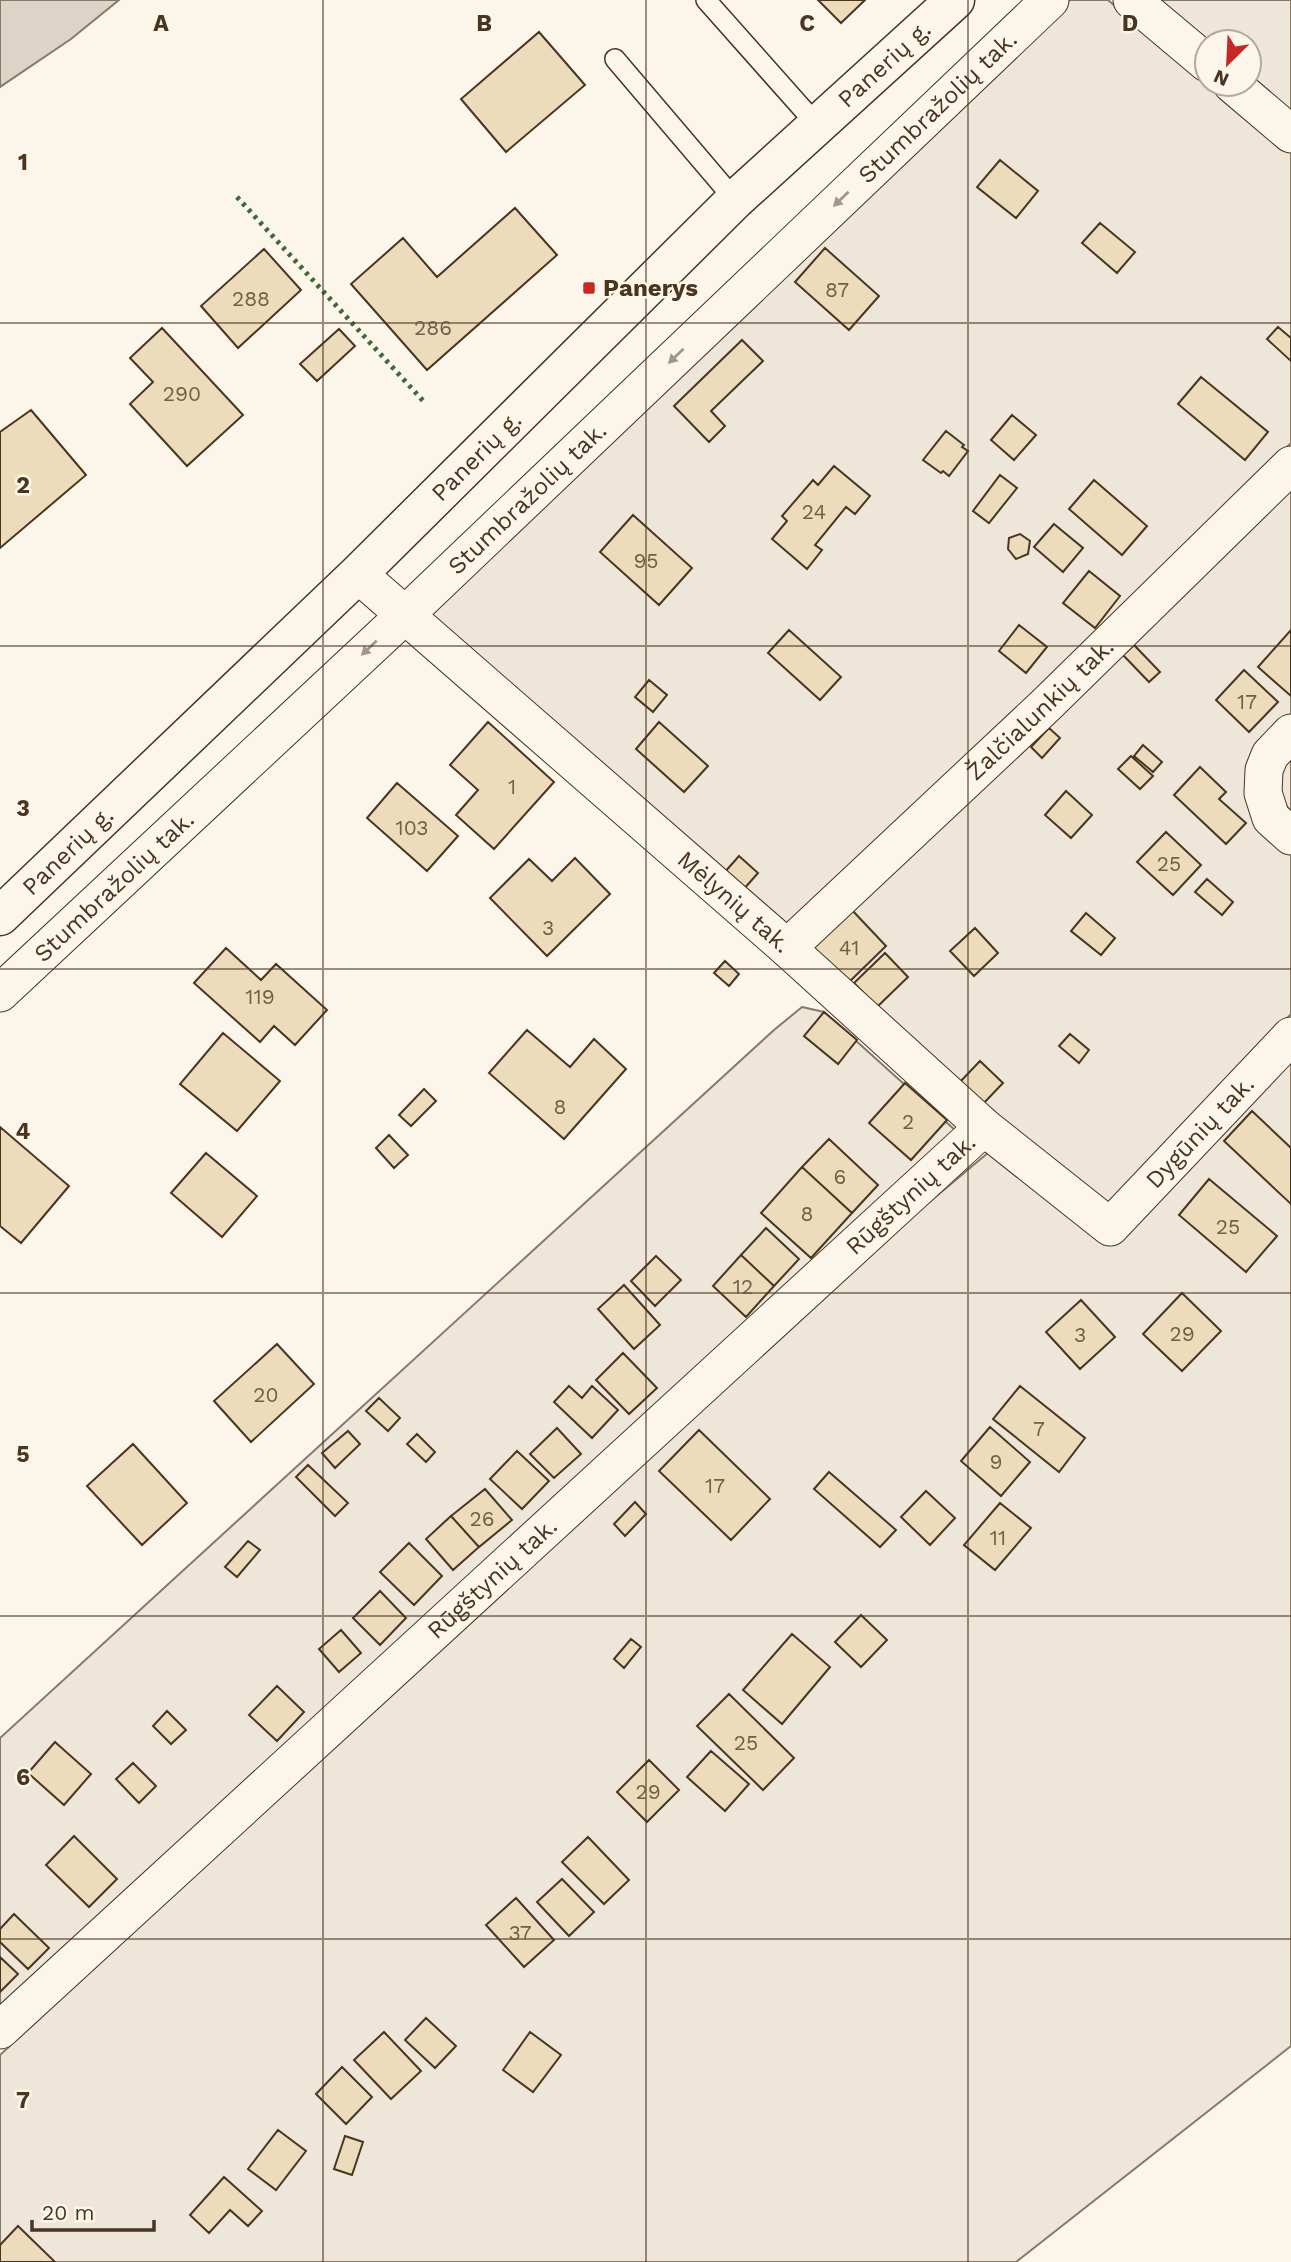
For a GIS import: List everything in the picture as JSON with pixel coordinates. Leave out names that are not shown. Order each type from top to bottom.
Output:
[{"type":"main road","name":"Panerių g.","points":[[0,916],[358,574],[735,200],[955,0]]},
{"type":"street","name":"Stumbražolių tak.","points":[[0,993],[405,615],[1050,0]]},
{"type":"street","points":[[1132,0],[1193,51]]},
{"type":"street","points":[[1249,98],[1291,134]]},
{"type":"street","name":"Žalčialunkių tak.","points":[[787,948],[1046,705],[1291,466]]},
{"type":"street","name":"Mėlynių tak.","points":[[358,574],[787,948],[984,1127],[1110,1227]]},
{"type":"street","points":[[1291,733],[1270,755],[1264,770],[1263,793],[1271,818],[1291,836]]},
{"type":"street","name":"Dygūnių tak.","points":[[1110,1227],[1291,1036]]},
{"type":"street","name":"Rūgštynių tak.","points":[[0,2030],[984,1127]]},
{"type":"lane","points":[[706,0],[817,125]]},
{"type":"lane","points":[[615,60],[735,200]]},
{"type":"shaded area","points":[[0,0],[119,0],[71,39],[0,87]]},
{"type":"shaded area","points":[[1070,0],[1108,0],[1193,71],[1193,98],[1226,98],[1291,152],[1291,443],[786,935],[431,614]]},
{"type":"shaded area","points":[[1154,0],[1291,0],[1291,114],[1263,91],[1263,28],[1193,28],[1193,31]]},
{"type":"shaded area","points":[[1291,473],[1291,717],[1262,747],[1291,847],[1291,1014],[1106,1212],[800,948]]},
{"type":"shaded area","points":[[1291,752],[1291,811],[1284,803],[1278,775]]},
{"type":"shaded area","points":[[802,1007],[824,1012],[955,1130],[0,2007],[0,1738]]},
{"type":"shaded area","points":[[1291,1055],[1291,2046],[1016,2262],[0,2262],[0,2055],[908,1220],[989,1152],[1108,1244]]},
{"type":"building","points":[[818,0],[865,0],[841,23]]},
{"type":"building","points":[[539,32],[585,85],[506,152],[461,99]]},
{"type":"building","points":[[1000,160],[1038,191],[1016,218],[977,187]]},
{"type":"building","points":[[515,208],[557,255],[427,370],[351,284],[403,238],[437,277]]},
{"type":"building","points":[[1100,223],[1135,252],[1117,273],[1082,243]]},
{"type":"building","points":[[825,248],[879,296],[849,330],[795,282]]},
{"type":"building","points":[[264,249],[301,290],[238,348],[201,306]]},
{"type":"building","points":[[1278,327],[1291,338],[1291,361],[1267,339]]},
{"type":"building","points":[[162,328],[243,415],[187,466],[130,404],[153,382],[130,358]]},
{"type":"building","points":[[339,329],[355,346],[317,381],[300,364]]},
{"type":"building","points":[[742,340],[763,361],[711,411],[725,426],[709,442],[674,406]]},
{"type":"building","points":[[1201,377],[1268,432],[1245,460],[1178,404]]},
{"type":"building","points":[[31,410],[86,475],[0,548],[0,432]]},
{"type":"building","points":[[1012,415],[1036,435],[1014,460],[991,440]]},
{"type":"building","points":[[946,431],[968,451],[949,476],[923,460]]},
{"type":"building","points":[[834,466],[870,496],[855,514],[846,507],[815,545],[822,550],[807,569],[772,539],[787,521],[782,516],[813,480],[818,485]]},
{"type":"building","points":[[1000,475],[1017,488],[989,523],[973,511]]},
{"type":"building","points":[[1094,480],[1147,526],[1122,555],[1069,509]]},
{"type":"building","points":[[633,515],[692,568],[659,605],[600,552]]},
{"type":"building","points":[[1054,524],[1083,548],[1063,572],[1034,547]]},
{"type":"building","points":[[1020,534],[1030,541],[1028,554],[1016,559],[1008,549],[1009,538]]},
{"type":"building","points":[[1089,571],[1120,596],[1095,628],[1063,603]]},
{"type":"building","points":[[1019,625],[1047,647],[1026,673],[999,651]]},
{"type":"building","points":[[789,630],[841,677],[820,700],[768,653]]},
{"type":"building","points":[[1291,630],[1291,696],[1258,667]]},
{"type":"building","points":[[1134,645],[1160,672],[1149,682],[1123,655]]},
{"type":"building","points":[[1244,670],[1278,702],[1249,732],[1216,700]]},
{"type":"building","points":[[649,680],[667,695],[653,712],[635,697]]},
{"type":"building","points":[[488,722],[554,782],[494,849],[456,815],[478,790],[450,765]]},
{"type":"building","points":[[659,722],[708,766],[684,792],[636,749]]},
{"type":"building","points":[[1049,728],[1060,738],[1042,758],[1031,747]]},
{"type":"building","points":[[1143,745],[1162,762],[1153,772],[1134,756]]},
{"type":"building","points":[[1131,756],[1153,776],[1140,789],[1118,769]]},
{"type":"building","points":[[1200,767],[1226,792],[1219,799],[1246,823],[1226,844],[1174,795]]},
{"type":"building","points":[[397,783],[458,836],[427,871],[367,818]]},
{"type":"building","points":[[1066,791],[1092,815],[1071,838],[1045,815]]},
{"type":"building","points":[[1166,832],[1201,865],[1173,895],[1137,862]]},
{"type":"building","points":[[739,856],[758,873],[743,890],[724,873]]},
{"type":"building","points":[[575,858],[610,894],[547,956],[490,898],[529,859],[552,881]]},
{"type":"building","points":[[1207,879],[1233,902],[1222,915],[1195,892]]},
{"type":"building","points":[[851,909],[886,946],[846,985],[811,948]]},
{"type":"building","points":[[1086,913],[1115,938],[1101,955],[1071,931]]},
{"type":"building","points":[[975,928],[998,953],[974,976],[950,951]]},
{"type":"building","points":[[226,948],[261,980],[276,964],[327,1010],[295,1045],[274,1026],[260,1042],[194,983]]},
{"type":"building","points":[[885,953],[908,977],[877,1007],[854,983]]},
{"type":"building","points":[[725,961],[739,974],[729,986],[714,973]]},
{"type":"building","points":[[824,1012],[857,1040],[838,1064],[804,1036]]},
{"type":"building","points":[[527,1030],[570,1067],[594,1039],[626,1069],[564,1139],[489,1073]]},
{"type":"building","points":[[223,1033],[280,1081],[237,1131],[180,1084]]},
{"type":"building","points":[[1070,1034],[1089,1050],[1079,1063],[1059,1046]]},
{"type":"building","points":[[980,1061],[1003,1083],[981,1106],[958,1084]]},
{"type":"building","points":[[905,1083],[947,1120],[911,1160],[869,1123]]},
{"type":"building","points":[[424,1089],[436,1101],[411,1126],[399,1115]]},
{"type":"building","points":[[1252,1111],[1291,1148],[1291,1204],[1224,1141]]},
{"type":"building","points":[[0,1127],[69,1186],[21,1243],[0,1226]]},
{"type":"building","points":[[389,1135],[408,1155],[394,1168],[376,1148]]},
{"type":"building","points":[[829,1139],[878,1185],[852,1213],[802,1167]]},
{"type":"building","points":[[206,1153],[257,1196],[222,1237],[171,1193]]},
{"type":"building","points":[[802,1167],[852,1213],[811,1258],[761,1213]]},
{"type":"building","points":[[1209,1179],[1277,1236],[1246,1272],[1179,1215]]},
{"type":"building","points":[[766,1228],[799,1259],[774,1286],[741,1255]]},
{"type":"building","points":[[741,1255],[774,1286],[746,1317],[713,1286]]},
{"type":"building","points":[[656,1256],[681,1280],[655,1306],[631,1281]]},
{"type":"building","points":[[624,1285],[660,1325],[634,1349],[598,1309]]},
{"type":"building","points":[[1182,1293],[1221,1331],[1182,1371],[1143,1334]]},
{"type":"building","points":[[1081,1300],[1115,1337],[1080,1369],[1046,1332]]},
{"type":"building","points":[[277,1344],[314,1384],[251,1442],[214,1401]]},
{"type":"building","points":[[623,1353],[657,1388],[629,1414],[596,1380]]},
{"type":"building","points":[[569,1386],[582,1398],[592,1386],[618,1410],[592,1438],[554,1402]]},
{"type":"building","points":[[1020,1386],[1085,1438],[1059,1472],[993,1419]]},
{"type":"building","points":[[379,1398],[400,1418],[388,1431],[366,1411]]},
{"type":"building","points":[[990,1427],[1030,1462],[1001,1496],[961,1461]]},
{"type":"building","points":[[557,1428],[581,1454],[554,1478],[530,1454]]},
{"type":"building","points":[[699,1430],[770,1499],[731,1540],[659,1471]]},
{"type":"building","points":[[348,1431],[360,1444],[335,1468],[322,1453]]},
{"type":"building","points":[[417,1434],[435,1452],[426,1462],[407,1444]]},
{"type":"building","points":[[133,1444],[187,1503],[142,1545],[87,1486]]},
{"type":"building","points":[[517,1451],[549,1481],[522,1509],[490,1479]]},
{"type":"building","points":[[308,1465],[348,1503],[335,1516],[296,1477]]},
{"type":"building","points":[[829,1472],[896,1530],[880,1547],[814,1489]]},
{"type":"building","points":[[485,1489],[512,1520],[479,1547],[451,1516]]},
{"type":"building","points":[[926,1491],[955,1518],[930,1545],[901,1517]]},
{"type":"building","points":[[635,1502],[646,1514],[625,1536],[614,1524]]},
{"type":"building","points":[[1000,1503],[1031,1528],[995,1570],[964,1545]]},
{"type":"building","points":[[451,1516],[479,1547],[453,1570],[426,1539]]},
{"type":"building","points":[[248,1541],[260,1550],[237,1577],[225,1567]]},
{"type":"building","points":[[409,1543],[442,1576],[414,1605],[380,1572]]},
{"type":"building","points":[[380,1591],[406,1618],[380,1645],[353,1618]]},
{"type":"building","points":[[861,1615],[887,1640],[861,1667],[835,1642]]},
{"type":"building","points":[[341,1630],[361,1653],[339,1672],[319,1649]]},
{"type":"building","points":[[792,1634],[830,1667],[782,1724],[743,1690]]},
{"type":"building","points":[[631,1639],[641,1647],[624,1668],[614,1659]]},
{"type":"building","points":[[277,1686],[304,1712],[277,1741],[249,1715]]},
{"type":"building","points":[[729,1694],[794,1758],[763,1790],[697,1726]]},
{"type":"building","points":[[167,1711],[186,1730],[171,1744],[153,1726]]},
{"type":"building","points":[[55,1742],[91,1774],[64,1805],[28,1773]]},
{"type":"building","points":[[711,1751],[749,1784],[725,1811],[687,1777]]},
{"type":"building","points":[[649,1760],[679,1790],[647,1822],[617,1792]]},
{"type":"building","points":[[133,1763],[156,1786],[139,1803],[116,1779]]},
{"type":"building","points":[[74,1836],[117,1879],[89,1907],[46,1865]]},
{"type":"building","points":[[588,1837],[629,1880],[604,1904],[562,1862]]},
{"type":"building","points":[[562,1879],[594,1912],[569,1936],[537,1902]]},
{"type":"building","points":[[516,1898],[554,1940],[524,1967],[486,1925]]},
{"type":"building","points":[[14,1914],[49,1948],[28,1969],[0,1942],[0,1929]]},
{"type":"building","points":[[0,1957],[18,1974],[0,1992]]},
{"type":"building","points":[[426,2018],[456,2046],[435,2068],[405,2040]]},
{"type":"building","points":[[384,2032],[421,2071],[391,2099],[354,2060]]},
{"type":"building","points":[[530,2032],[561,2055],[533,2092],[503,2070]]},
{"type":"building","points":[[342,2067],[372,2097],[346,2124],[316,2094]]},
{"type":"building","points":[[278,2130],[306,2151],[276,2190],[248,2169]]},
{"type":"building","points":[[345,2136],[363,2142],[352,2175],[334,2169]]},
{"type":"building","points":[[224,2177],[262,2211],[248,2226],[230,2210],[209,2233],[190,2215]]},
{"type":"building","points":[[18,2226],[55,2262],[0,2262],[0,2245]]},
{"type":"hedge","points":[[237,197],[426,404]]},
{"type":"place","name":"Panerys","points":[[589,288]]}]
